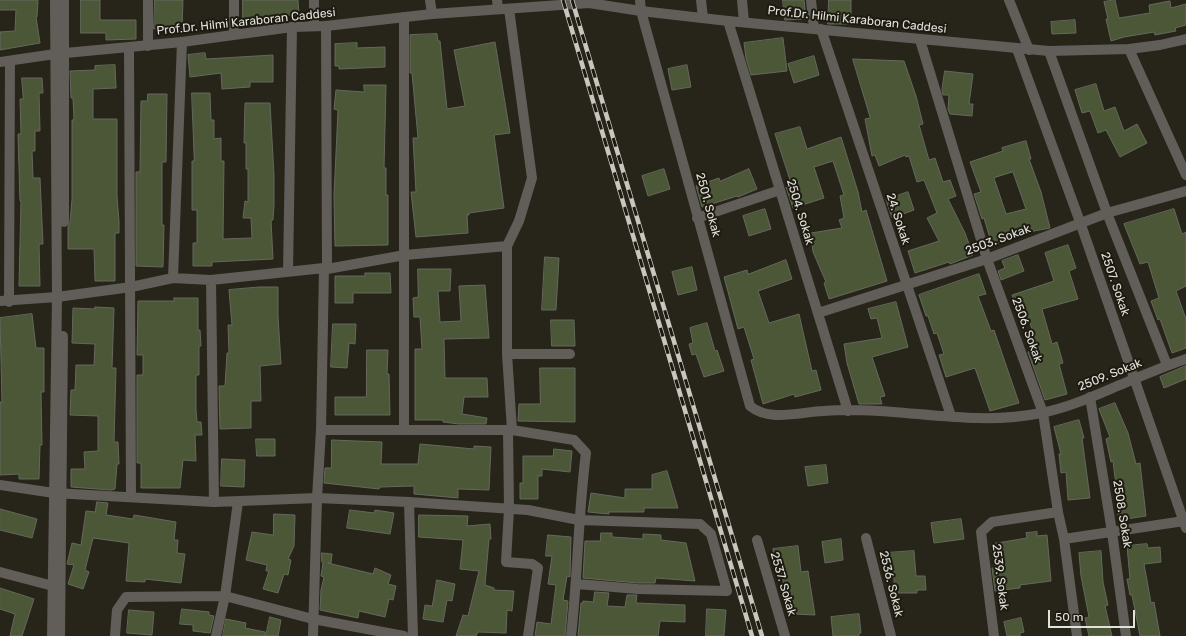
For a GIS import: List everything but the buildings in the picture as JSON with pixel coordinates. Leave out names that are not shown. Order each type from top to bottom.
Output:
[{"type":"street","points":[[55,0],[59,54],[60,296],[58,493],[60,636]]},
{"type":"street","points":[[59,54],[64,0]]},
{"type":"street","points":[[148,0],[148,46]]},
{"type":"street","points":[[234,0],[234,34]]},
{"type":"street","points":[[314,0],[314,26]]},
{"type":"street","points":[[430,0],[432,14]]},
{"type":"street","name":"2501. Sokak","points":[[640,0],[641,11],[697,218],[750,406],[758,413],[773,415],[824,410],[848,411]]},
{"type":"street","points":[[701,0],[703,18]]},
{"type":"street","points":[[742,0],[744,22]]},
{"type":"street","name":"24. Sokak","points":[[811,0],[818,29],[951,416]]},
{"type":"street","points":[[1010,0],[1029,50]]},
{"type":"street","name":"Prof.Dr. Hilmi Karaboran Caddesi","points":[[5,61],[182,42],[292,27],[326,26],[404,18],[498,5],[509,9],[589,1],[641,11],[728,21],[1049,52],[1129,49],[1160,46],[1186,39]]},
{"type":"street","points":[[509,9],[532,178],[519,222],[506,246],[507,354],[510,430],[506,562],[532,564],[538,568],[528,636]]},
{"type":"street","points":[[404,18],[404,430]]},
{"type":"street","name":"2504. Sokak","points":[[728,21],[848,411]]},
{"type":"street","points":[[313,636],[326,269],[326,26]]},
{"type":"street","points":[[288,272],[292,27]]},
{"type":"street","name":"2506. Sokak","points":[[920,40],[987,259],[1043,413],[1058,512],[1064,539],[1078,636]]},
{"type":"street","points":[[173,278],[182,42]]},
{"type":"street","points":[[129,48],[131,497]]},
{"type":"street","name":"2507. Sokak","points":[[1017,49],[1080,222],[1185,525]]},
{"type":"street","points":[[1129,49],[1186,175]]},
{"type":"street","points":[[1049,52],[1107,214],[1167,365]]},
{"type":"street","points":[[5,61],[5,302],[131,287],[173,278],[211,280],[326,269],[405,255],[506,246]]},
{"type":"street","points":[[697,218],[780,190]]},
{"type":"street","name":"2503. Sokak","points":[[818,313],[987,259],[1080,222],[1186,191]]},
{"type":"street","points":[[211,280],[214,502]]},
{"type":"street","points":[[507,354],[570,354]]},
{"type":"street","name":"2509. Sokak","points":[[1043,413],[1090,397],[1167,365],[1186,359]]},
{"type":"street","name":"2508. Sokak","points":[[1090,397],[1112,532],[1126,636]]},
{"type":"street","points":[[848,411],[951,416],[1022,417],[1043,413]]},
{"type":"street","points":[[321,430],[510,430],[574,440],[586,453],[578,520],[577,584],[572,636]]},
{"type":"street","points":[[0,485],[58,493],[214,502],[317,498],[410,502],[508,509],[578,520],[700,524],[711,534],[727,591],[638,589],[577,584]]},
{"type":"street","points":[[52,636],[58,493]]},
{"type":"street","points":[[216,636],[225,596],[238,502]]},
{"type":"street","points":[[410,502],[412,636]]},
{"type":"street","name":"2539. Sokak","points":[[994,636],[981,532],[992,522],[1058,512]]},
{"type":"street","points":[[1064,539],[1112,532],[1185,525]]},
{"type":"street","name":"2536. Sokak","points":[[866,538],[891,636]]},
{"type":"street","name":"2537. Sokak","points":[[757,540],[785,636]]},
{"type":"street","points":[[0,572],[53,586]]},
{"type":"street","points":[[115,636],[117,610],[126,597],[225,596],[313,619],[404,636]]},
{"type":"railway","points":[[563,0],[752,636]]},
{"type":"railway","points":[[572,0],[762,636]]}]
